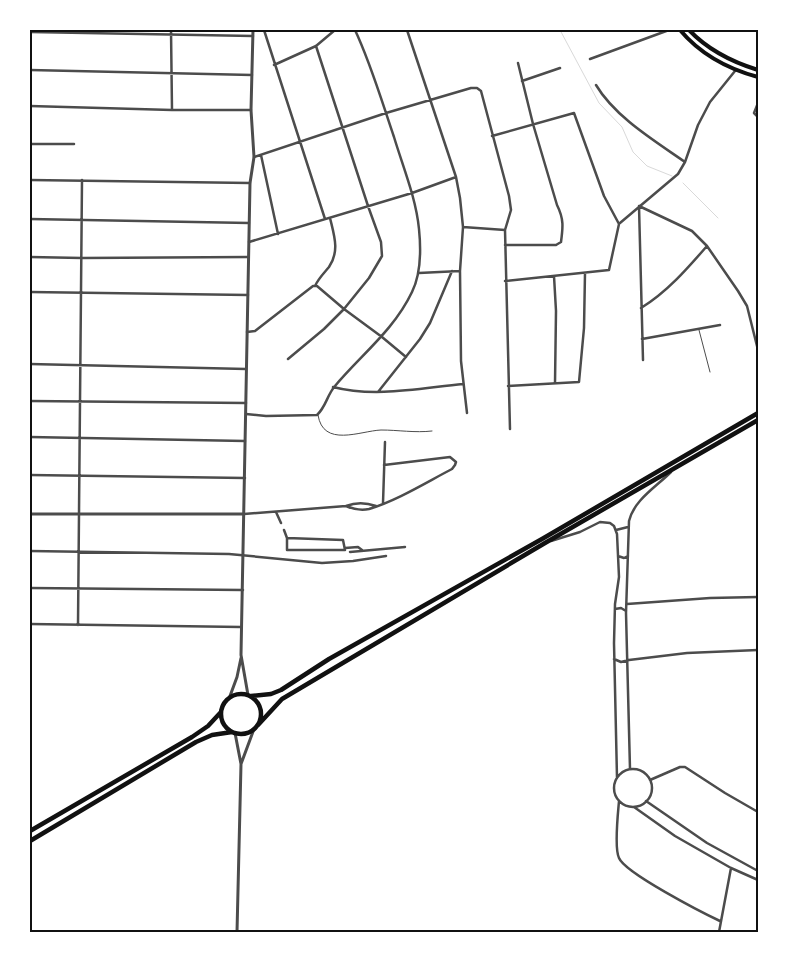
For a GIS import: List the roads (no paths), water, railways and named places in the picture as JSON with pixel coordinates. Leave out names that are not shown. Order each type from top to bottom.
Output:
[{"type":"main road","points":[[680,30],[698,48],[719,63],[758,77]]},
{"type":"main road","points":[[689,30],[702,42],[723,56],[758,70]]},
{"type":"main road","points":[[30,831],[192,737],[208,726],[221,712],[226,700],[230,696],[236,694],[271,694],[281,690],[329,660],[542,539],[758,412]]},
{"type":"main road","points":[[30,840],[196,742],[212,735],[233,732],[245,734],[254,729],[282,699],[545,543],[758,420]]},
{"type":"main road","points":[[249,695],[256,700],[261,712],[258,724]]},
{"type":"main road","points":[[221,712],[223,724],[233,732]]},
{"type":"street","points":[[171,30],[172,110]]},
{"type":"street","points":[[230,696],[237,677],[241,655],[242,627],[249,222],[250,183],[254,157],[251,110],[253,30]]},
{"type":"street","points":[[264,30],[325,219]]},
{"type":"street","points":[[274,65],[316,46],[335,30]]},
{"type":"street","points":[[246,414],[266,416],[317,415],[322,410],[333,387],[382,336],[400,314],[413,292],[419,273],[419,228],[412,193],[370,66],[355,30]]},
{"type":"street","points":[[408,30],[456,177],[460,198],[463,227],[460,271],[463,384],[467,413]]},
{"type":"street","points":[[590,59],[669,30]]},
{"type":"street","points":[[30,32],[253,36]]},
{"type":"street","points":[[288,359],[324,329],[344,309],[369,278],[382,256],[382,242],[368,206],[316,46]]},
{"type":"street","points":[[505,245],[551,246],[561,242],[563,217],[557,205],[532,124],[518,63]]},
{"type":"street","points":[[522,80],[560,68]]},
{"type":"street","points":[[30,70],[252,75]]},
{"type":"street","points":[[505,281],[610,270],[619,224],[678,174],[686,162],[698,125],[710,102],[735,70]]},
{"type":"street","points":[[596,85],[603,96],[643,133],[686,162]]},
{"type":"street","points":[[254,157],[300,140],[430,100],[477,88],[481,91],[511,210],[505,230],[510,429]]},
{"type":"street","points":[[758,103],[754,112],[758,117]]},
{"type":"street","points":[[30,106],[251,110]]},
{"type":"street","points":[[492,136],[571,112],[575,115],[607,202],[619,224]]},
{"type":"street","points":[[30,144],[74,144]]},
{"type":"street","points":[[261,154],[278,234]]},
{"type":"street","points":[[249,242],[412,193],[456,177]]},
{"type":"street","points":[[30,180],[250,183]]},
{"type":"street","points":[[78,625],[82,180]]},
{"type":"street","points":[[640,206],[692,231],[707,246],[747,306],[758,350]]},
{"type":"street","points":[[640,206],[641,308],[644,360]]},
{"type":"street","points":[[247,332],[255,331],[315,286],[335,254],[336,241],[330,218]]},
{"type":"street","points":[[30,219],[249,222]]},
{"type":"street","points":[[463,227],[505,230]]},
{"type":"street","points":[[641,308],[655,300],[707,246]]},
{"type":"street","points":[[30,257],[249,257]]},
{"type":"street","points":[[378,392],[430,323],[452,271]]},
{"type":"street","points":[[419,273],[460,271]]},
{"type":"street","points":[[508,386],[579,382],[584,328],[585,273]]},
{"type":"street","points":[[554,276],[556,311],[555,383]]},
{"type":"street","points":[[315,286],[322,289],[344,309],[382,336],[406,357]]},
{"type":"street","points":[[30,292],[248,294]]},
{"type":"street","points":[[642,339],[720,325]]},
{"type":"street","points":[[30,364],[247,369]]},
{"type":"street","points":[[333,387],[351,391],[378,392],[463,384]]},
{"type":"street","points":[[30,401],[246,403]]},
{"type":"street","points":[[30,437],[245,441]]},
{"type":"street","points":[[383,504],[385,442]]},
{"type":"street","points":[[346,506],[359,510],[383,504],[452,468],[456,462],[450,457],[384,465]]},
{"type":"street","points":[[630,769],[629,660],[626,613],[628,527],[631,511],[639,501],[674,469]]},
{"type":"street","points":[[30,475],[244,478]]},
{"type":"street","points":[[30,514],[244,514],[346,506],[359,502],[376,506]]},
{"type":"street","points":[[276,512],[282,524]]},
{"type":"street","points":[[545,543],[580,532],[600,522],[610,523],[616,530],[619,577],[615,609],[614,659],[617,778],[614,790],[620,801],[634,807],[675,836],[731,868],[758,880]]},
{"type":"street","points":[[616,530],[628,527]]},
{"type":"street","points":[[284,530],[287,538],[287,550],[341,551],[345,550],[345,548],[358,547],[362,550]]},
{"type":"street","points":[[287,538],[342,540],[345,548]]},
{"type":"street","points":[[350,552],[406,547]]},
{"type":"street","points":[[30,551],[243,556],[322,563],[386,556]]},
{"type":"street","points":[[618,556],[624,558],[628,556]]},
{"type":"street","points":[[30,588],[242,590]]},
{"type":"street","points":[[627,604],[758,597]]},
{"type":"street","points":[[615,609],[622,608],[626,613]]},
{"type":"street","points":[[30,624],[242,627]]},
{"type":"street","points":[[614,659],[621,662],[687,653],[758,650]]},
{"type":"street","points":[[241,655],[249,695]]},
{"type":"street","points":[[241,764],[254,729]]},
{"type":"street","points":[[233,732],[241,764],[238,932]]},
{"type":"street","points":[[650,780],[680,767],[685,767],[758,812]]},
{"type":"street","points":[[617,778],[630,769],[642,771],[650,780],[651,792],[646,801],[634,807]]},
{"type":"street","points":[[620,801],[618,853],[621,861],[636,874],[665,892],[720,921]]},
{"type":"street","points":[[646,801],[707,843],[758,871]]},
{"type":"street","points":[[719,932],[731,868]]},
{"type":"lane","points":[[699,330],[710,372]]},
{"type":"lane","points":[[317,415],[319,422],[326,431],[344,435],[379,430],[432,431]]},
{"type":"waterway","points":[[560,30],[599,103],[622,127],[633,152],[647,166],[672,176]]},
{"type":"waterway","points":[[683,183],[718,218]]}]
